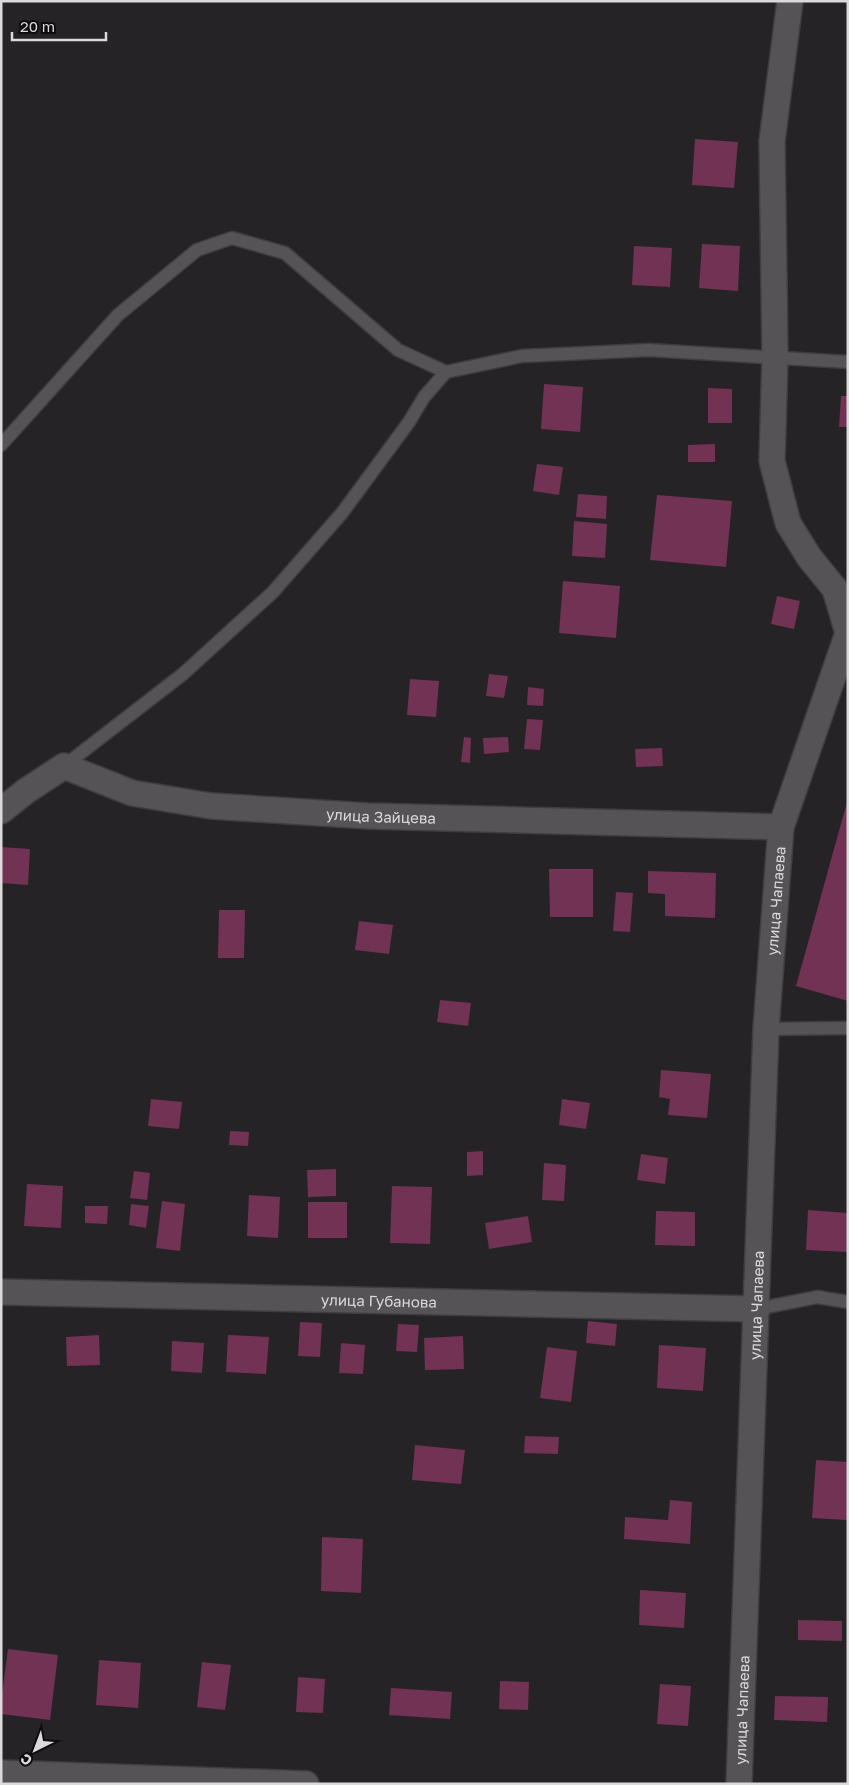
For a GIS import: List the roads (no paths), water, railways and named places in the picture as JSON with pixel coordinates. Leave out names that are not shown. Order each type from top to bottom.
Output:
[{"type":"street","points":[[790,1],[772,142],[774,357],[772,461],[788,523],[809,557],[835,589],[848,633]]},
{"type":"street","name":"улица Чапаева","points":[[739,1784],[766,1029],[781,827],[848,633]]},
{"type":"street","points":[[1,810],[64,766]]},
{"type":"street","name":"улица Зайцева","points":[[64,766],[132,793],[211,806],[378,816],[781,827]]},
{"type":"street","name":"улица Губанова","points":[[1,1292],[757,1309]]},
{"type":"street","points":[[1,1773],[306,1784]]},
{"type":"lane","points":[[1,445],[118,315],[198,250],[232,238],[285,253],[398,350],[446,372],[522,356],[650,350],[848,362]]},
{"type":"lane","points":[[64,766],[183,674],[272,592],[342,513],[424,397],[446,372]]},
{"type":"lane","points":[[766,1029],[848,1028]]},
{"type":"lane","points":[[757,1309],[817,1297],[848,1302]]}]
